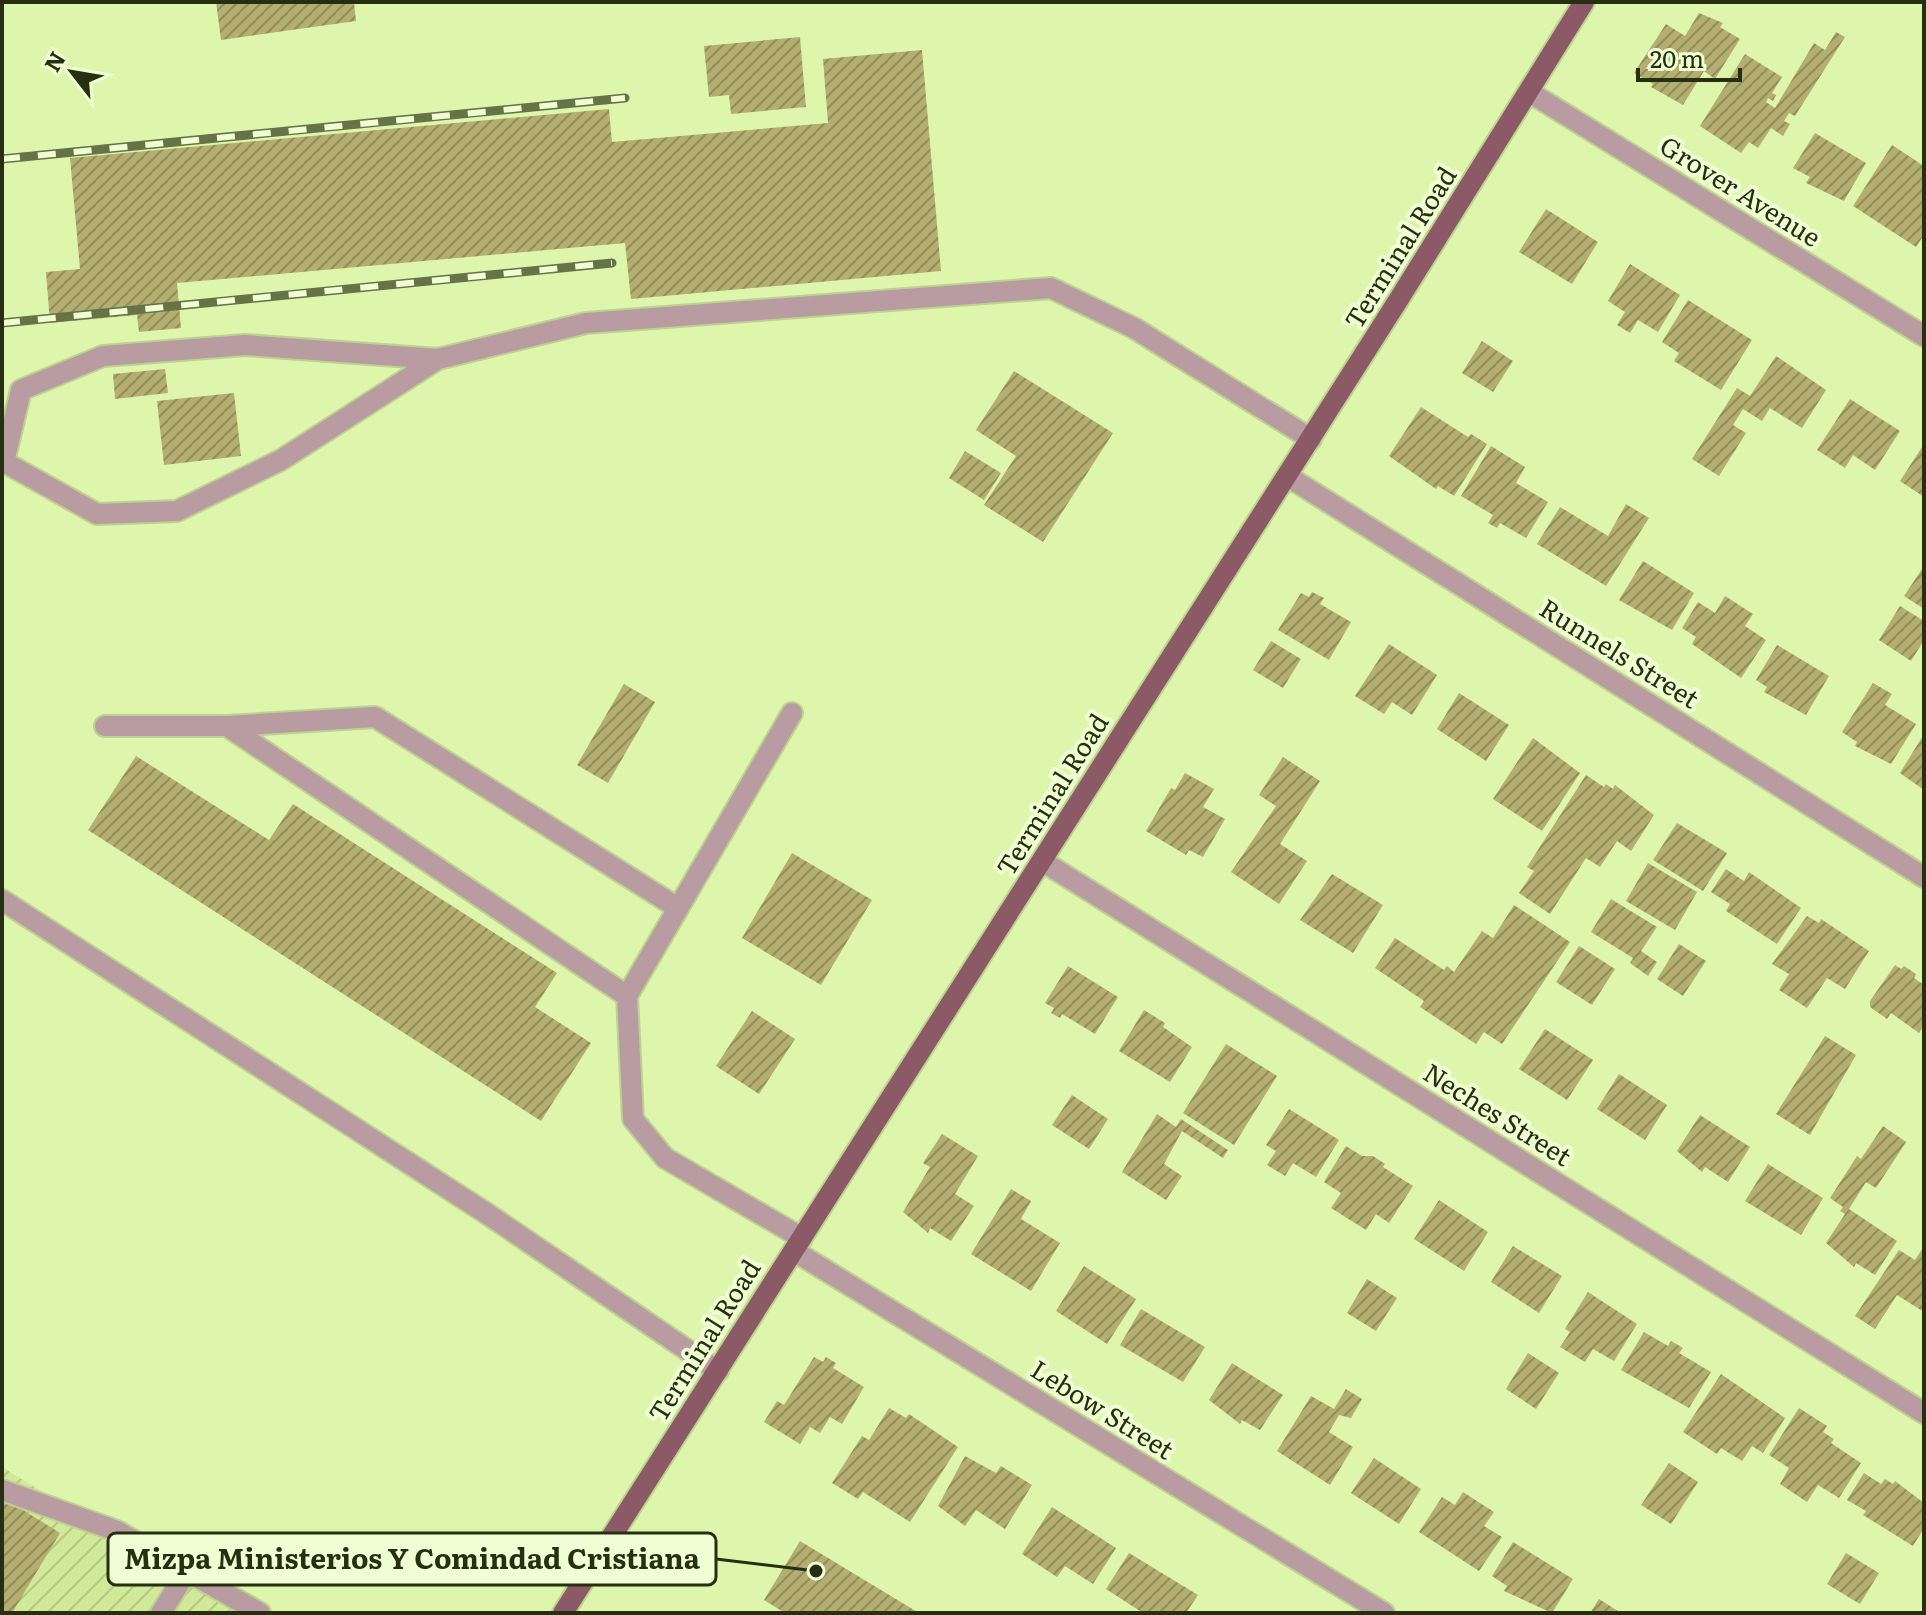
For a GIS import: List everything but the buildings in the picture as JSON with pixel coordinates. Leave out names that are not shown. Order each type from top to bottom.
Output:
[{"type":"main road","name":"Terminal Road","points":[[563,1613],[1311,439],[1584,2]]},
{"type":"street","name":"Grover Avenue","points":[[1529,92],[1924,336]]},
{"type":"street","points":[[438,359],[281,460],[177,511],[97,514],[4,462],[21,390],[103,356],[245,345],[438,359],[586,323],[1051,288],[1134,328],[1311,439]]},
{"type":"street","name":"Runnels Street","points":[[1287,476],[1924,877]]},
{"type":"street","points":[[227,726],[627,996],[792,713]]},
{"type":"street","points":[[105,726],[227,726],[375,717],[678,908]]},
{"type":"street","name":"Neches Street","points":[[1042,861],[1924,1413]]},
{"type":"street","points":[[2,900],[489,1215],[718,1371]]},
{"type":"street","name":"Lebow Street","points":[[627,996],[633,1119],[665,1158],[1384,1613]]},
{"type":"street","points":[[2,1490],[117,1531],[260,1613]]},
{"type":"street","points":[[161,1613],[187,1571]]},
{"type":"shaded area","points":[[2,1467],[240,1613],[2,1613]]},
{"type":"railway","points":[[2,159],[625,98]]},
{"type":"railway","points":[[2,323],[612,263]]},
{"type":"place","name":"Mizpa Ministerios Y Comindad Cristiana","points":[[816,1571]]}]
